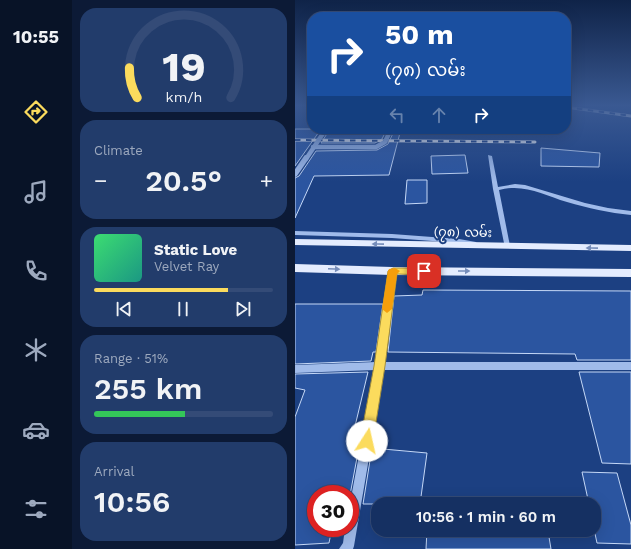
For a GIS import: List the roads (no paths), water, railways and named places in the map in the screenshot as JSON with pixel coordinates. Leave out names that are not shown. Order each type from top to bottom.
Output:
[{"type":"main road","name":"(၇၈) လမ်း","points":[[295,242],[631,248]]},
{"type":"main road","points":[[295,268],[393,271],[631,273]]},
{"type":"street","points":[[295,174],[322,134]]},
{"type":"street","points":[[313,147],[376,147],[385,142],[389,134]]},
{"type":"street","points":[[490,156],[507,246]]},
{"type":"street","points":[[496,190],[515,185],[541,190],[570,201],[631,213]]},
{"type":"street","points":[[295,233],[459,241],[481,246]]},
{"type":"street","points":[[345,549],[348,546],[380,366],[393,271]]},
{"type":"street","points":[[295,369],[380,366],[631,366]]},
{"type":"railway","points":[[295,140],[535,142]]}]
